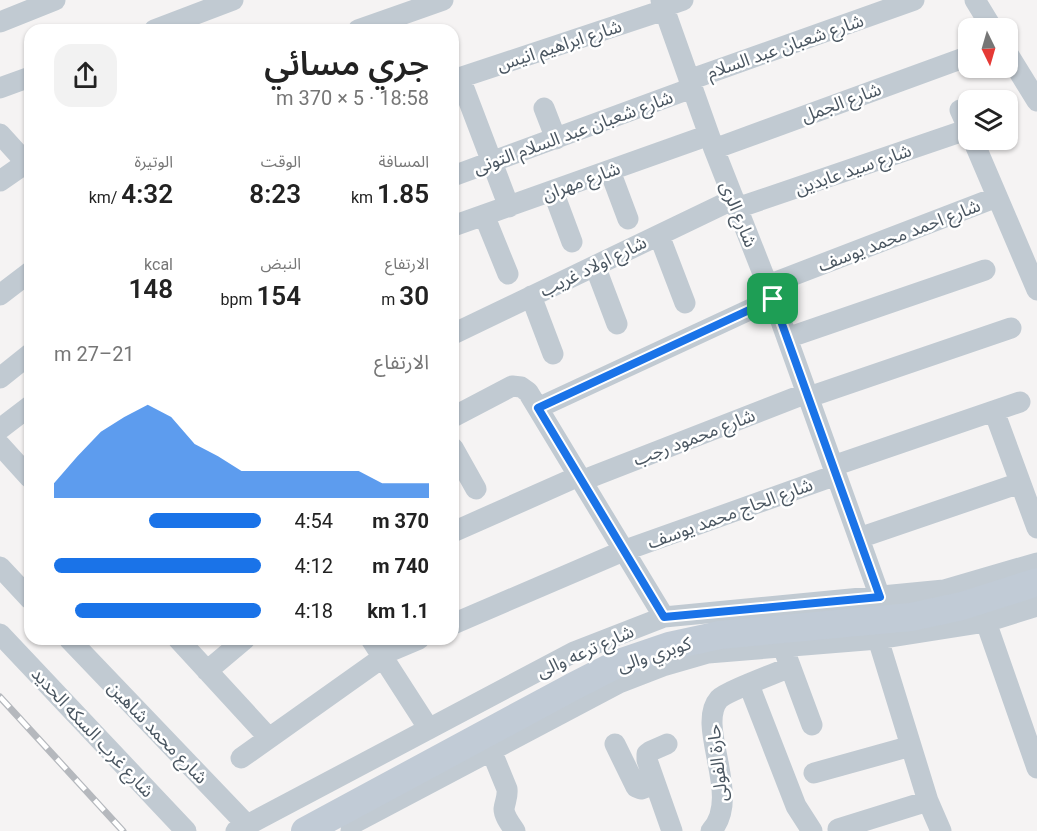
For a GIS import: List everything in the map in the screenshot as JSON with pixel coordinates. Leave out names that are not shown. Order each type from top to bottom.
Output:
[{"type":"main road","name":"كوبري والى","points":[[305,831],[619,663],[669,646],[720,635],[911,617],[962,606],[1036,601]]},
{"type":"main road","name":"كوبري والى","points":[[319,831],[573,689],[620,666],[670,649],[721,638],[912,620],[963,608],[1036,601]]},
{"type":"street","points":[[0,22],[55,0]]},
{"type":"street","points":[[170,24],[233,0]]},
{"type":"street","points":[[375,24],[443,0]]},
{"type":"street","name":"شارع ابراهيم انيس","points":[[459,78],[683,0]]},
{"type":"street","name":"شارع شعبان عبد السلام","points":[[691,84],[866,8],[914,0]]},
{"type":"street","points":[[975,0],[986,18]]},
{"type":"street","name":"شارع الرى","points":[[663,6],[711,142],[808,395],[880,597]]},
{"type":"street","name":"شارع الجمل","points":[[711,142],[958,60]]},
{"type":"street","points":[[1018,67],[1034,88]]},
{"type":"street","points":[[0,88],[24,79]]},
{"type":"street","name":"شارع شعبان عبد السلام التونى","points":[[459,174],[556,139],[691,84]]},
{"type":"street","points":[[459,86],[509,207]]},
{"type":"street","points":[[544,108],[556,139]]},
{"type":"street","name":"شارع سيد عابدين","points":[[735,204],[958,133]]},
{"type":"street","points":[[0,134],[24,155]]},
{"type":"street","name":"شارع مهران","points":[[459,224],[610,171],[711,142]]},
{"type":"street","points":[[977,150],[1037,290]]},
{"type":"street","points":[[0,181],[24,157]]},
{"type":"street","points":[[610,171],[628,219]]},
{"type":"street","points":[[553,191],[572,242]]},
{"type":"street","name":"شارع احمد محمد يوسف","points":[[536,404],[770,292],[997,197]]},
{"type":"street","name":"شارع اولاد غريب","points":[[459,327],[531,296],[658,235],[735,204]]},
{"type":"street","points":[[484,215],[508,273]]},
{"type":"street","points":[[658,235],[685,303]]},
{"type":"street","points":[[595,266],[617,324]]},
{"type":"street","points":[[787,338],[985,270]]},
{"type":"street","points":[[0,295],[24,277]]},
{"type":"street","points":[[531,296],[553,354]]},
{"type":"street","name":"شارع محمود رجب","points":[[459,529],[580,478],[808,395],[1011,328]]},
{"type":"street","points":[[0,378],[24,359]]},
{"type":"street","points":[[459,414],[512,386],[521,387],[528,392],[664,617]]},
{"type":"street","name":"شارع الحاج محمد يوسف","points":[[459,621],[623,551],[1020,402]]},
{"type":"street","points":[[0,429],[24,411]]},
{"type":"street","points":[[994,411],[1037,528]]},
{"type":"street","points":[[0,445],[24,471]]},
{"type":"street","points":[[459,459],[476,489]]},
{"type":"street","points":[[859,538],[1020,483]]},
{"type":"street","name":"شارع ترعه والى","points":[[241,828],[574,652],[664,617],[944,590],[1037,563]]},
{"type":"street","points":[[0,567],[24,593]]},
{"type":"street","points":[[353,827],[491,750],[619,683],[663,666],[708,653],[787,657],[878,639],[986,622],[1036,601]]},
{"type":"street","points":[[986,622],[1037,768]]},
{"type":"street","name":"شارع غرب السكه الحديد","points":[[0,634],[186,831]]},
{"type":"street","points":[[878,639],[928,801],[941,831]]},
{"type":"street","name":"شارع محمد شاهين","points":[[74,645],[241,828]]},
{"type":"street","points":[[183,645],[269,738]]},
{"type":"street","points":[[207,671],[238,645]]},
{"type":"street","points":[[241,758],[378,651],[398,645]]},
{"type":"street","points":[[378,651],[429,729]]},
{"type":"street","points":[[787,657],[812,725]]},
{"type":"street","name":"حارة الفولى","points":[[711,831],[720,818],[723,804],[712,723],[713,709],[720,698],[749,685],[787,657]]},
{"type":"street","points":[[749,685],[796,806],[812,831]]},
{"type":"street","points":[[615,744],[636,787],[641,789],[656,784]]},
{"type":"street","points":[[667,744],[647,754],[672,831]]},
{"type":"street","points":[[814,773],[911,746]]},
{"type":"street","points":[[491,750],[507,789],[505,815],[515,831]]},
{"type":"street","points":[[838,829],[928,801]]},
{"type":"railway","points":[[0,697],[123,831]]},
{"type":"route","points":[[773,299],[880,597],[664,617],[538,408],[773,299]]}]
